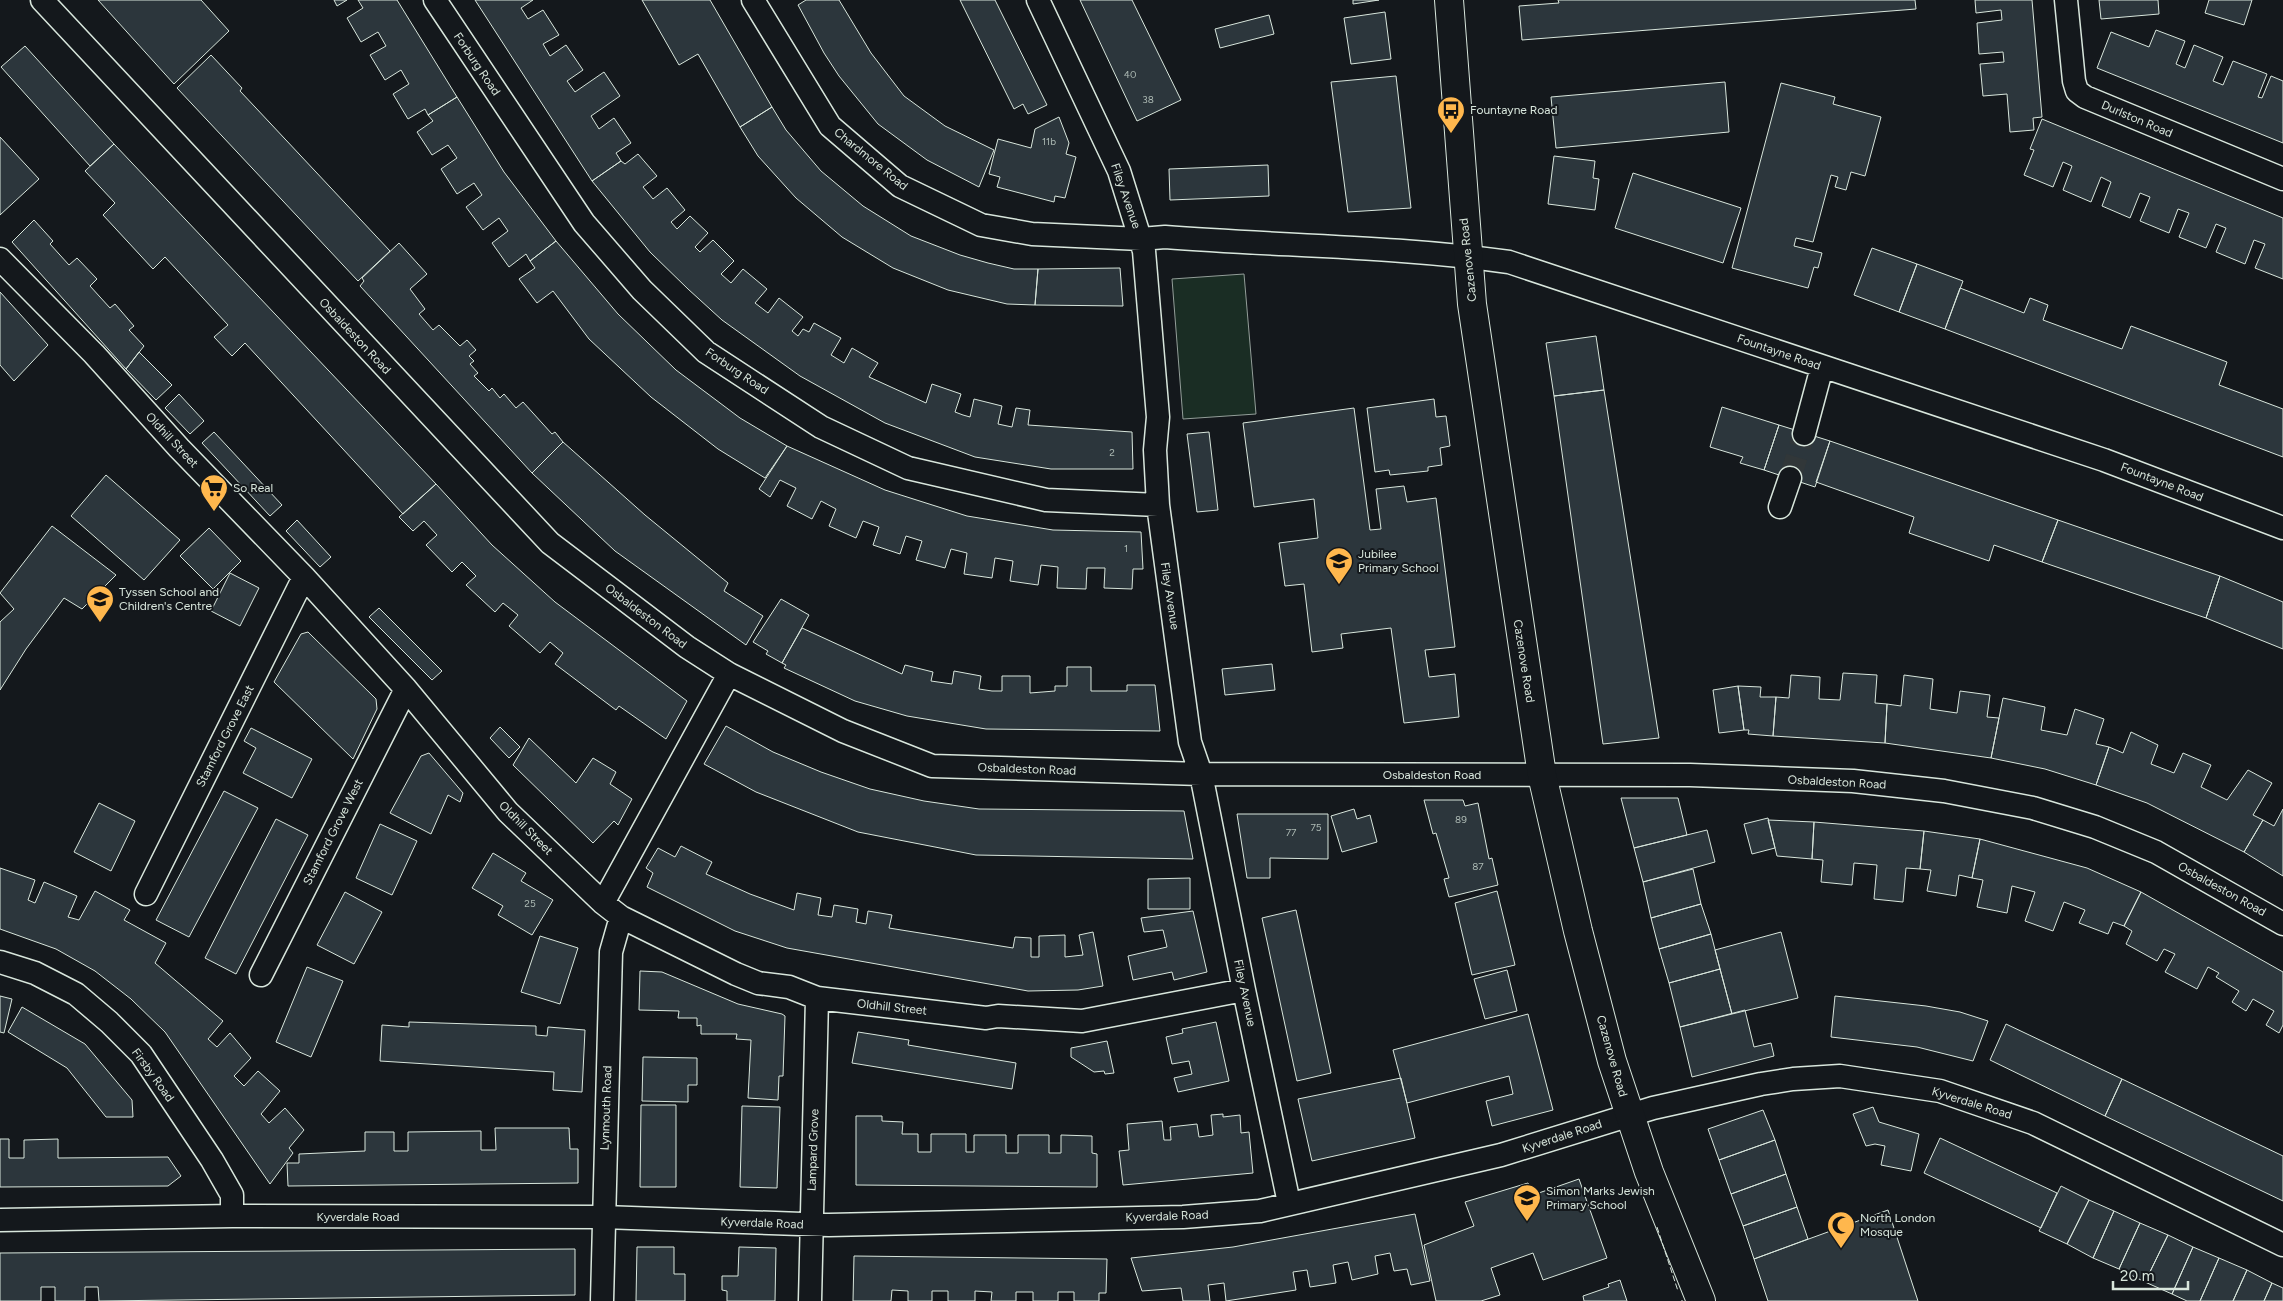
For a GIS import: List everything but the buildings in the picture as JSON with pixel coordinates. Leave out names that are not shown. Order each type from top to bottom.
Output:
[{"type":"street","name":"Osbaldeston Road","points":[[42,0],[550,544],[687,647],[728,674],[843,731],[932,766],[1201,774],[1690,775],[1853,781],[1944,791],[2033,808],[2095,827],[2156,852],[2283,924]]},
{"type":"street","name":"Forburg Road","points":[[435,0],[584,223],[642,290],[706,352],[820,428],[908,468],[1046,500],[1158,505]]},
{"type":"street","name":"Chardmore Road","points":[[753,0],[830,126],[900,186],[981,225],[1032,234],[1141,239]]},
{"type":"street","name":"Filey Avenue","points":[[1038,0],[1119,171],[1144,251],[1158,417],[1155,450],[1158,505],[1190,742],[1201,774],[1289,1204]]},
{"type":"street","name":"Cazenove Road","points":[[1448,0],[1475,323],[1542,775],[1578,931],[1612,1061],[1649,1172],[1701,1301]]},
{"type":"street","name":"Durlston Road","points":[[2066,0],[2074,81],[2077,90],[2085,97],[2283,179]]},
{"type":"street","name":"Fountayne Road","points":[[1141,239],[1165,237],[1312,244],[1468,256],[1510,262],[2104,460],[2283,528]]},
{"type":"street","name":"Oldhill Street","points":[[0,259],[94,354],[179,448],[304,578],[406,689],[508,812],[603,903],[621,916],[736,974],[758,983],[789,987],[817,998],[986,1018],[998,1016],[1082,1021],[1244,990]]},
{"type":"street","points":[[1804,434],[1822,367]]},
{"type":"street","points":[[1780,507],[1790,478]]},
{"type":"street","name":"Stamford Grove East","points":[[146,894],[304,578]]},
{"type":"street","points":[[603,903],[728,674]]},
{"type":"street","name":"Stamford Grove West","points":[[261,975],[406,689]]},
{"type":"street","name":"Lynmouth Road","points":[[602,1301],[611,952],[621,916]]},
{"type":"street","name":"Firsby Road","points":[[0,962],[35,973],[76,994],[109,1022],[141,1054],[212,1160],[232,1195],[232,1216]]},
{"type":"street","name":"Lampard Grove","points":[[810,1301],[817,998]]},
{"type":"street","name":"Kyverdale Road","points":[[0,1220],[232,1216],[603,1216],[811,1224],[1086,1221],[1097,1218],[1183,1217],[1260,1210],[1289,1204],[1501,1155],[1629,1114],[1761,1084],[1793,1079],[1840,1076],[1940,1091],[2033,1122],[2283,1245]]},
{"type":"green space","points":[[1244,274],[1256,414],[1183,419],[1172,279]]},
{"type":"tunnel","points":[[1790,478],[1804,434]]},
{"type":"fence","points":[[1657,1227],[1678,1291]]},
{"type":"place","name":"Fountayne Road","points":[[1451,134]]},
{"type":"place","name":"So Real","points":[[214,512]]},
{"type":"place","name":"Jubilee Primary School","points":[[1339,585]]},
{"type":"place","name":"Tyssen School and Children's Centre","points":[[100,623]]},
{"type":"place","name":"Simon Marks Jewish Primary School","points":[[1527,1222]]},
{"type":"place","name":"North London Mosque","points":[[1841,1249]]}]
